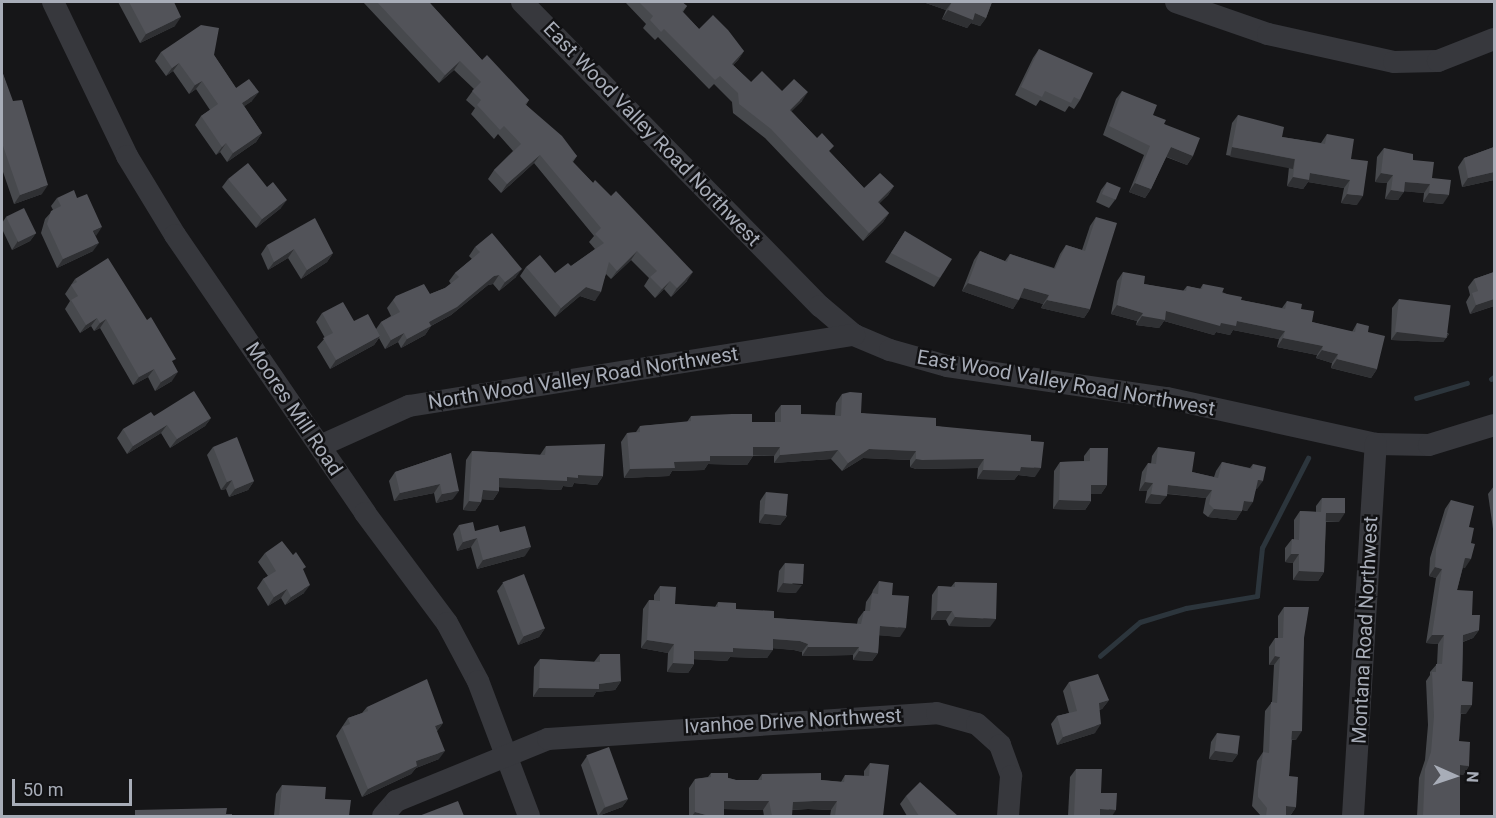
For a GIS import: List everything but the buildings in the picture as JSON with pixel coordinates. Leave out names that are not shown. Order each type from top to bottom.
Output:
[{"type":"street","name":"Moores Mill Road","points":[[53,2],[127,156],[176,236],[320,446],[447,623],[478,681],[530,816]]},
{"type":"street","name":"East Wood Valley Road Northwest","points":[[522,2],[820,306],[854,335],[890,350],[947,366],[1167,398],[1376,444],[1429,445],[1494,425]]},
{"type":"street","points":[[1176,2],[1268,34],[1394,62],[1438,61],[1494,39]]},
{"type":"street","name":"North Wood Valley Road Northwest","points":[[320,446],[409,406],[854,335]]},
{"type":"street","name":"Montana Road Northwest","points":[[1353,816],[1376,444]]},
{"type":"street","name":"Ivanhoe Drive Northwest","points":[[383,816],[396,801],[506,753],[578,734],[937,713],[977,724],[1000,745],[1011,776],[1008,816]]},
{"type":"waterway","points":[[1416,398],[1467,383]]},
{"type":"waterway","points":[[1100,656],[1140,622],[1186,608],[1257,596],[1262,548],[1308,458]]}]
